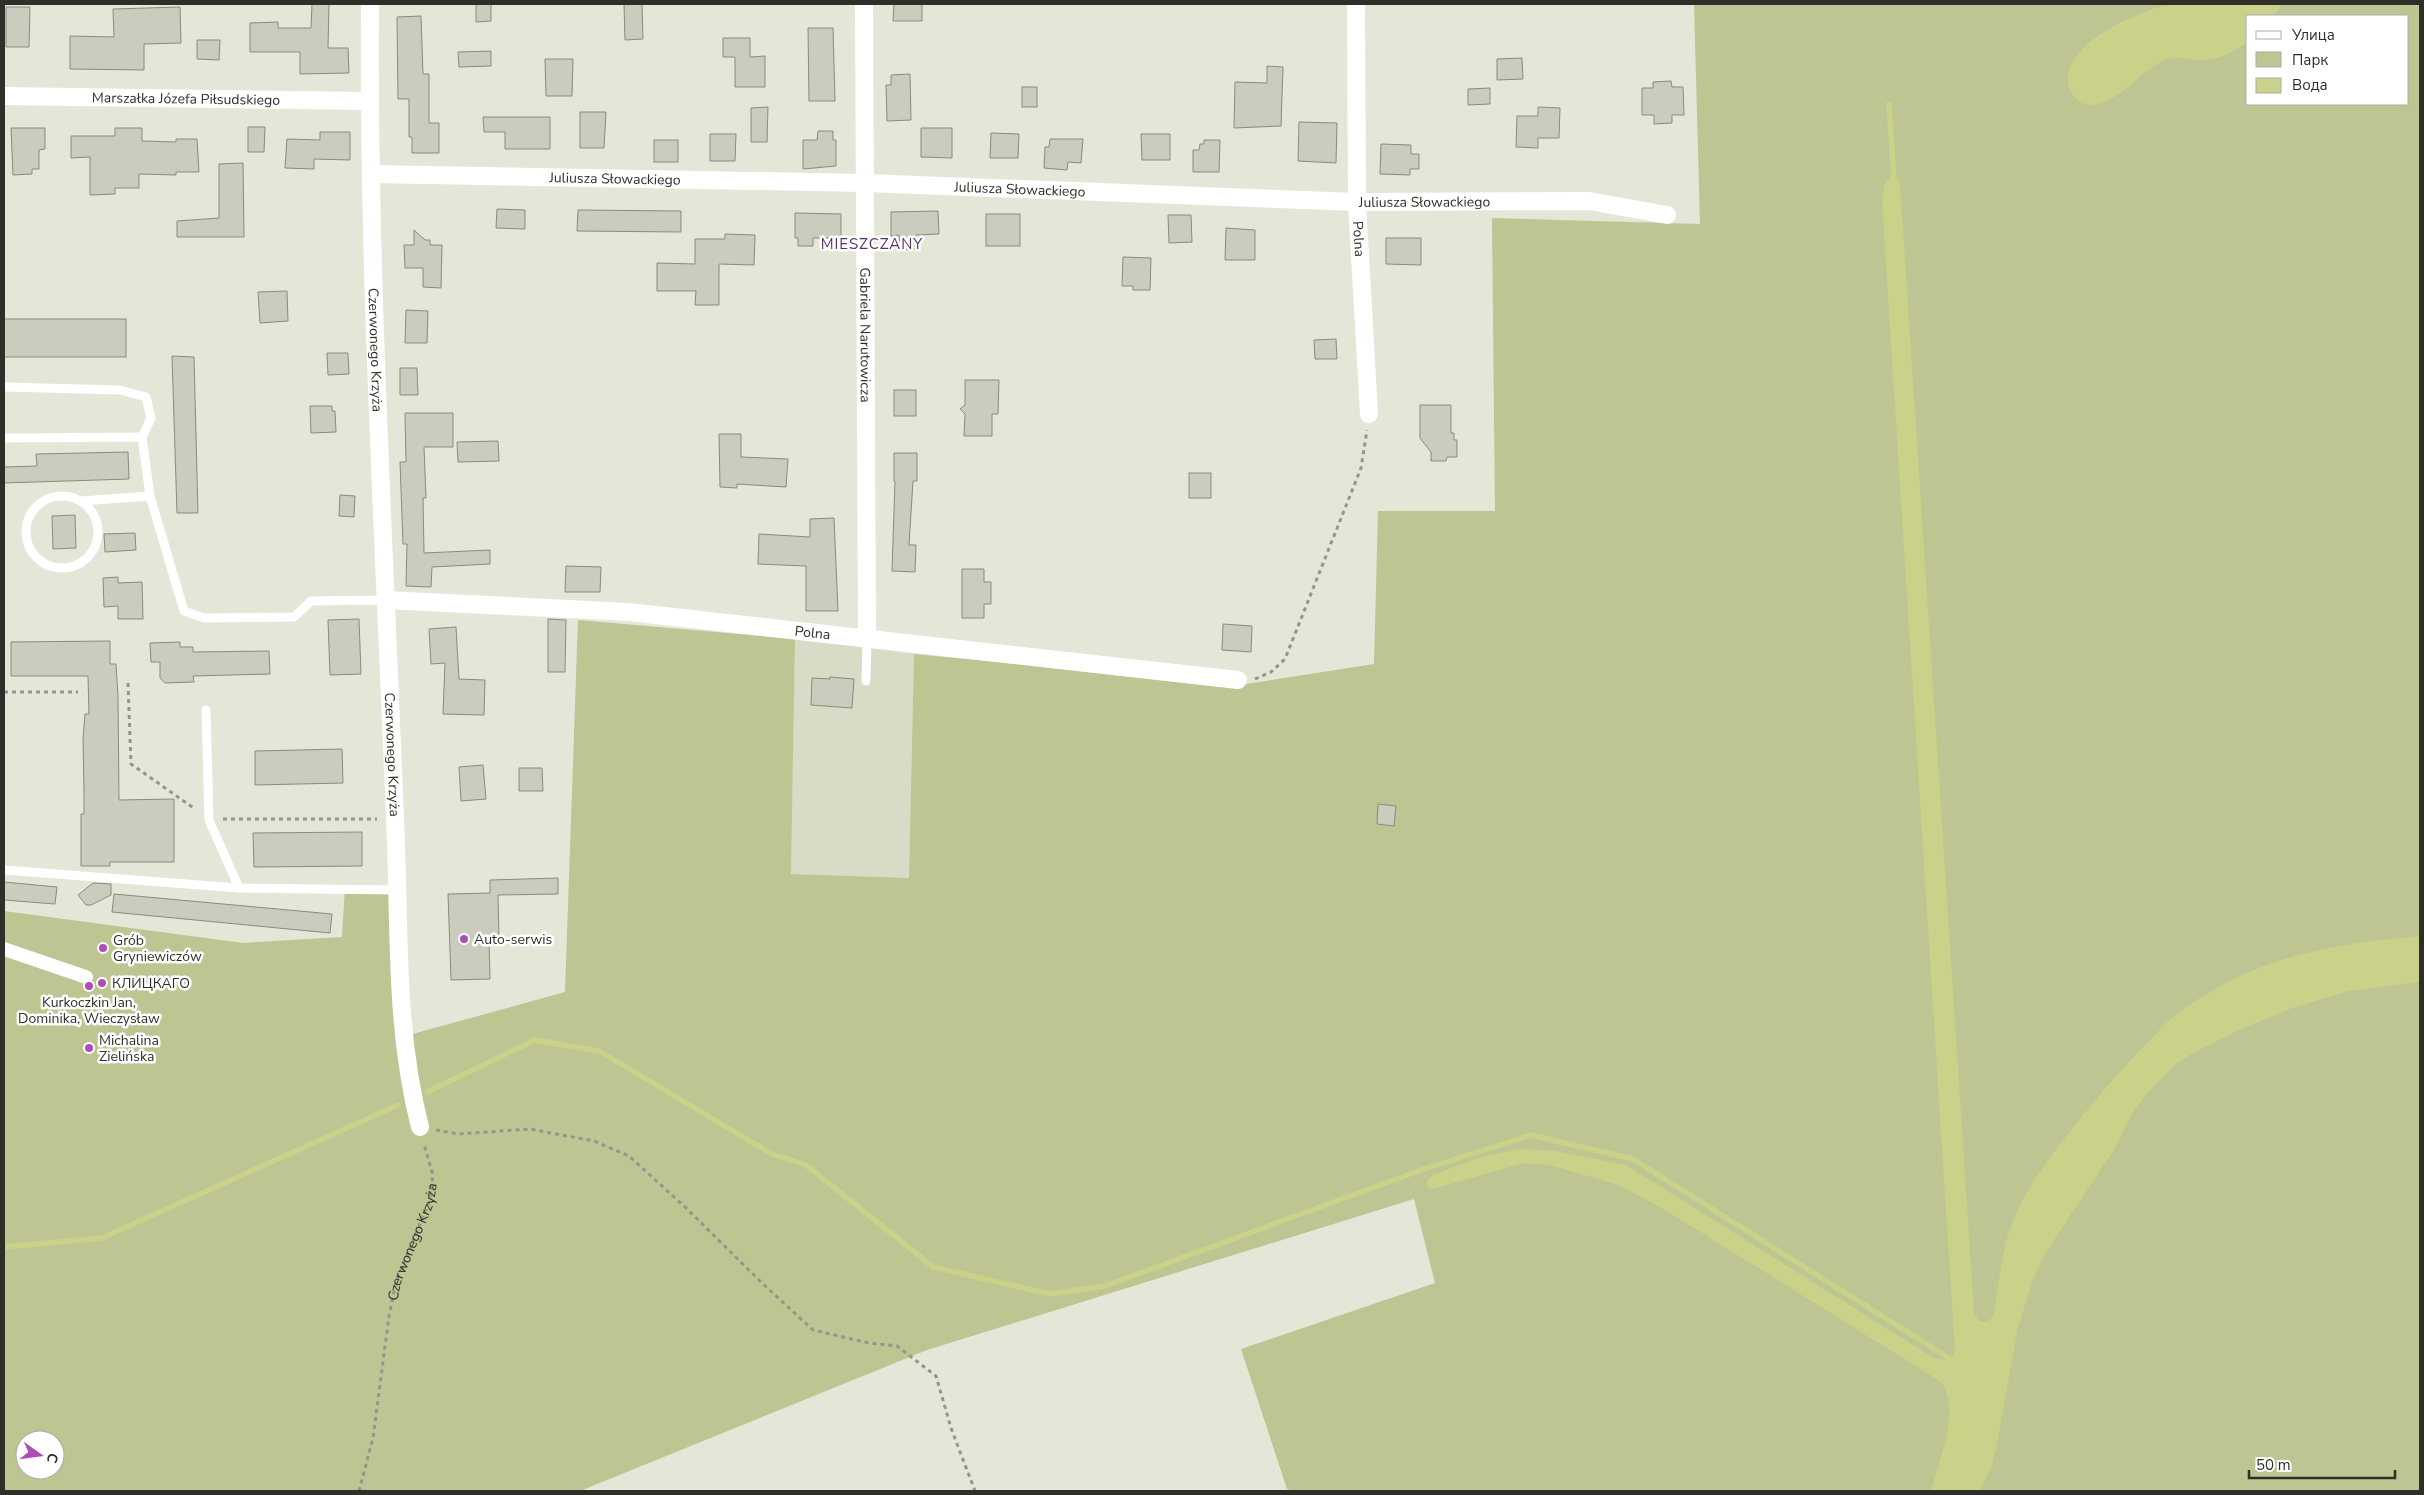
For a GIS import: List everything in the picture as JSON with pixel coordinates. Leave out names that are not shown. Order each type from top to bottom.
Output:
[{"type":"street","name":"Czerwonego Krzyża","points":[[370,4],[370,174],[377,412],[395,819],[399,992],[409,1084],[420,1127]]},
{"type":"street","name":"Gabriela Narutowicza","points":[[864,4],[867,637]]},
{"type":"street","name":"Polna","points":[[1356,4],[1357,202],[1369,414]]},
{"type":"street","name":"Marszałka Józefa Piłsudskiego","points":[[4,96],[369,101]]},
{"type":"street","name":"Juliusza Słowackiego","points":[[370,174],[866,183],[1357,202],[1589,201],[1666,215]]},
{"type":"street","name":"Polna","points":[[386,600],[629,612],[867,637],[1238,680]]},
{"type":"street","points":[[4,949],[86,977]]},
{"type":"lane","points":[[4,387],[120,390],[146,397],[151,418],[142,437],[150,496],[184,611],[204,618],[294,617],[310,601],[386,600]]},
{"type":"lane","points":[[4,438],[142,437]]},
{"type":"lane","points":[[81,500],[92,512],[98,527],[97,543],[89,557],[77,565],[64,568],[50,567],[38,560],[29,548],[26,535],[27,522],[32,511],[41,502],[53,496],[65,495],[81,500],[150,496]]},
{"type":"lane","points":[[866,681],[867,637]]},
{"type":"lane","points":[[206,710],[209,820],[239,888]]},
{"type":"lane","points":[[4,870],[239,888],[397,890]]},
{"type":"path","points":[[1238,680],[1258,679],[1271,672],[1284,659],[1361,468],[1369,414]]},
{"type":"path","points":[[128,683],[131,764],[209,820],[395,819]]},
{"type":"path","points":[[4,692],[78,692]]},
{"type":"path","points":[[420,1127],[458,1134],[530,1129],[594,1141],[628,1156],[684,1206],[813,1330],[869,1343],[897,1346],[936,1376],[951,1428],[975,1491]]},
{"type":"path","name":"Czerwonego Krzyża","points":[[359,1491],[373,1438],[389,1316],[396,1282],[429,1202],[432,1175],[420,1127]]},
{"type":"shaded area","points":[[795,639],[914,654],[909,878],[791,874]]},
{"type":"green space","points":[[1694,4],[2420,4],[2420,1491],[1294,1491],[1287,1489],[1241,1349],[1435,1283],[1414,1199],[927,1350],[580,1491],[4,1491],[4,911],[243,943],[342,937],[345,887],[389,889],[398,1038],[565,992],[578,620],[795,639],[791,874],[909,878],[914,654],[1240,685],[1374,664],[1378,511],[1495,511],[1492,218],[1700,224]]},
{"type":"water","points":[[2169,4],[2281,4],[2275,15],[2246,15],[2246,43],[2232,52],[2208,60],[2168,59],[2158,63],[2108,101],[2087,105],[2076,99],[2069,87],[2069,71],[2076,57],[2103,32],[2155,8]]},
{"type":"water","points":[[1892,176],[1897,177],[1900,183],[1974,1312],[1977,1318],[1984,1322],[1993,1317],[2009,1232],[2015,1215],[2041,1170],[2099,1095],[2170,1020],[2202,997],[2231,981],[2290,957],[2353,944],[2420,936],[2420,982],[2349,991],[2292,1008],[2239,1030],[2177,1063],[2144,1097],[2131,1115],[2115,1148],[2048,1249],[2035,1274],[2018,1327],[1996,1449],[1991,1468],[1979,1491],[1931,1491],[1943,1450],[1949,1420],[1947,1393],[1941,1382],[1662,1208],[1618,1185],[1550,1165],[1524,1163],[1433,1189],[1429,1188],[1426,1182],[1433,1175],[1477,1158],[1519,1149],[1556,1151],[1626,1165],[1934,1358],[1947,1360],[1955,1353],[1882,201],[1885,183]]},
{"type":"building","points":[[312,4],[329,4],[328,48],[348,48],[349,73],[300,74],[300,52],[250,52],[250,23],[278,22],[278,28],[311,28]]},
{"type":"building","points":[[476,4],[491,4],[491,21],[476,22]]},
{"type":"building","points":[[624,4],[642,4],[643,39],[625,40]]},
{"type":"building","points":[[894,4],[922,4],[922,21],[893,21]]},
{"type":"building","points":[[6,7],[30,7],[29,47],[6,47]]},
{"type":"building","points":[[180,7],[181,43],[144,44],[144,70],[70,69],[70,36],[114,37],[113,9]]},
{"type":"building","points":[[421,16],[423,74],[429,74],[429,123],[439,123],[439,153],[412,153],[412,137],[409,137],[409,99],[398,99],[397,17]]},
{"type":"building","points":[[808,28],[833,28],[835,101],[809,101]]},
{"type":"building","points":[[723,38],[750,38],[750,57],[765,56],[765,87],[735,87],[735,57],[723,57]]},
{"type":"building","points":[[197,40],[220,40],[219,60],[197,59]]},
{"type":"building","points":[[491,51],[491,66],[459,67],[458,52]]},
{"type":"building","points":[[1522,58],[1523,79],[1497,80],[1497,59]]},
{"type":"building","points":[[545,59],[573,59],[572,96],[546,96]]},
{"type":"building","points":[[1267,66],[1283,67],[1281,126],[1234,128],[1235,82],[1267,83]]},
{"type":"building","points":[[910,74],[911,120],[887,121],[886,85],[891,85],[891,75]]},
{"type":"building","points":[[1671,81],[1672,87],[1683,87],[1684,115],[1672,115],[1672,123],[1654,124],[1654,115],[1642,115],[1642,88],[1653,88],[1653,82]]},
{"type":"building","points":[[1022,87],[1037,87],[1037,107],[1022,107]]},
{"type":"building","points":[[1490,88],[1490,104],[1468,105],[1468,89]]},
{"type":"building","points":[[768,107],[767,142],[751,142],[751,108]]},
{"type":"building","points":[[1538,107],[1560,108],[1559,138],[1538,138],[1538,148],[1516,147],[1517,116],[1538,116]]},
{"type":"building","points":[[580,112],[606,112],[604,148],[580,148]]},
{"type":"building","points":[[483,117],[550,117],[550,149],[505,149],[505,132],[484,132]]},
{"type":"building","points":[[1299,122],[1337,123],[1336,163],[1298,161]]},
{"type":"building","points":[[248,127],[265,127],[264,152],[248,152]]},
{"type":"building","points":[[11,128],[45,128],[45,149],[39,150],[39,169],[32,169],[32,174],[13,175]]},
{"type":"building","points":[[115,128],[142,128],[142,141],[176,142],[176,139],[197,139],[199,172],[176,172],[176,175],[139,174],[139,188],[115,188],[115,194],[90,195],[90,157],[71,158],[71,136],[115,136]]},
{"type":"building","points":[[921,128],[952,128],[952,158],[921,157]]},
{"type":"building","points":[[818,131],[833,131],[833,140],[836,140],[836,166],[803,169],[803,140],[817,140]]},
{"type":"building","points":[[320,132],[350,132],[350,160],[314,159],[314,169],[285,168],[287,139],[320,140]]},
{"type":"building","points":[[991,133],[1019,134],[1018,158],[990,158]]},
{"type":"building","points":[[710,134],[736,134],[735,161],[710,161]]},
{"type":"building","points":[[1141,134],[1170,134],[1170,160],[1142,160]]},
{"type":"building","points":[[1050,139],[1083,139],[1081,163],[1068,162],[1067,170],[1044,168],[1045,147],[1049,147]]},
{"type":"building","points":[[654,140],[678,140],[678,162],[654,162]]},
{"type":"building","points":[[1204,140],[1220,140],[1219,172],[1193,172],[1193,150],[1199,150],[1200,144],[1204,144]]},
{"type":"building","points":[[1381,144],[1411,145],[1411,154],[1419,154],[1419,169],[1410,169],[1410,175],[1380,174]]},
{"type":"building","points":[[243,163],[244,237],[177,237],[177,221],[219,218],[219,164]]},
{"type":"building","points":[[497,209],[525,210],[525,229],[496,228]]},
{"type":"building","points":[[578,210],[681,211],[681,232],[577,231]]},
{"type":"building","points":[[938,211],[939,234],[916,235],[917,249],[900,250],[899,235],[891,236],[891,212]]},
{"type":"building","points":[[795,213],[841,214],[841,238],[813,238],[813,246],[798,246],[798,238],[795,238]]},
{"type":"building","points":[[986,214],[1020,214],[1020,246],[986,246]]},
{"type":"building","points":[[1168,215],[1191,215],[1192,242],[1169,243]]},
{"type":"building","points":[[1226,228],[1255,230],[1255,260],[1225,260]]},
{"type":"building","points":[[414,230],[425,240],[430,240],[430,245],[442,245],[441,288],[423,287],[423,268],[405,268],[404,245],[414,245]]},
{"type":"building","points":[[725,234],[755,235],[754,265],[719,264],[719,305],[695,305],[696,291],[657,291],[657,263],[695,264],[695,239],[725,239]]},
{"type":"building","points":[[1386,238],[1421,238],[1421,265],[1386,264]]},
{"type":"building","points":[[1123,257],[1151,258],[1150,290],[1133,290],[1133,286],[1122,286]]},
{"type":"building","points":[[287,291],[288,321],[260,323],[258,292]]},
{"type":"building","points":[[406,310],[428,311],[427,343],[405,343]]},
{"type":"building","points":[[4,319],[126,319],[126,357],[4,357]]},
{"type":"building","points":[[1336,339],[1337,359],[1315,359],[1314,340]]},
{"type":"building","points":[[327,353],[348,353],[349,374],[328,375]]},
{"type":"building","points":[[172,356],[194,357],[198,513],[177,513]]},
{"type":"building","points":[[400,368],[417,368],[418,395],[400,395]]},
{"type":"building","points":[[965,380],[999,380],[998,414],[992,414],[992,436],[964,436],[965,414],[960,409],[965,405]]},
{"type":"building","points":[[894,390],[916,390],[916,416],[894,416]]},
{"type":"building","points":[[1420,405],[1451,405],[1451,433],[1454,433],[1454,440],[1457,440],[1457,457],[1447,457],[1446,461],[1431,461],[1431,452],[1420,438]]},
{"type":"building","points":[[310,406],[332,406],[332,411],[335,411],[336,432],[311,433]]},
{"type":"building","points":[[405,413],[453,413],[453,447],[424,447],[426,498],[423,498],[424,553],[490,550],[490,564],[432,567],[431,587],[406,586],[407,544],[403,544],[400,462],[406,462]]},
{"type":"building","points":[[719,434],[741,434],[741,457],[788,459],[786,487],[737,484],[737,488],[720,487]]},
{"type":"building","points":[[498,441],[499,461],[458,462],[457,442]]},
{"type":"building","points":[[128,452],[129,479],[4,483],[4,467],[37,466],[36,454]]},
{"type":"building","points":[[894,453],[917,453],[917,481],[913,481],[909,545],[916,545],[915,572],[892,571]]},
{"type":"building","points":[[1189,473],[1211,473],[1211,498],[1189,498]]},
{"type":"building","points":[[340,495],[355,496],[354,517],[339,516]]},
{"type":"building","points":[[75,515],[76,548],[53,549],[52,516]]},
{"type":"building","points":[[834,518],[838,611],[806,611],[806,566],[758,564],[759,534],[810,537],[810,519]]},
{"type":"building","points":[[135,533],[136,550],[105,552],[104,534]]},
{"type":"building","points":[[566,566],[601,567],[600,592],[565,592]]},
{"type":"building","points":[[962,569],[984,569],[984,582],[991,582],[991,604],[984,604],[984,618],[962,618]]},
{"type":"building","points":[[118,577],[118,583],[142,582],[143,619],[118,619],[118,606],[104,607],[103,578]]},
{"type":"building","points":[[359,619],[361,674],[330,675],[328,620]]},
{"type":"building","points":[[548,619],[566,620],[565,672],[548,672]]},
{"type":"building","points":[[1223,624],[1252,626],[1251,652],[1222,650]]},
{"type":"building","points":[[456,627],[459,679],[485,680],[484,715],[443,714],[445,663],[431,664],[429,629]]},
{"type":"building","points":[[110,641],[110,664],[116,664],[118,696],[119,800],[174,799],[174,862],[110,862],[110,866],[81,866],[81,814],[84,814],[83,739],[85,714],[89,714],[88,676],[11,676],[11,642]]},
{"type":"building","points":[[180,642],[180,647],[193,647],[193,652],[269,651],[270,674],[193,676],[194,682],[165,683],[160,678],[160,662],[151,662],[150,643]]},
{"type":"building","points":[[830,677],[854,679],[852,708],[811,705],[812,678],[830,679]]},
{"type":"building","points":[[342,749],[343,783],[255,785],[255,751]]},
{"type":"building","points":[[483,765],[486,799],[461,801],[459,767]]},
{"type":"building","points":[[519,768],[542,768],[543,791],[519,791]]},
{"type":"building","points":[[1378,804],[1396,806],[1394,826],[1377,824]]},
{"type":"building","points":[[362,832],[362,866],[254,867],[253,833]]},
{"type":"building","points":[[558,878],[558,894],[498,895],[499,939],[489,939],[490,979],[451,980],[448,894],[490,893],[490,880]]},
{"type":"building","points":[[4,882],[57,887],[55,904],[4,900]]},
{"type":"building","points":[[93,883],[111,884],[111,895],[91,905],[86,905],[78,895]]},
{"type":"building","points":[[114,894],[332,914],[330,933],[112,912]]},
{"type":"waterway","points":[[1889,104],[1894,182]]},
{"type":"waterway","points":[[427,1092],[535,1040],[599,1051],[772,1154],[806,1165],[933,1267],[1050,1294],[1105,1286],[1421,1170],[1531,1135],[1633,1159],[1955,1362]]},
{"type":"waterway","points":[[4,1247],[102,1238],[398,1105]]},
{"type":"place","name":"Auto-serwis","points":[[464,939]]},
{"type":"place","name":"Grób Gryniewiczów","points":[[103,948]]},
{"type":"place","name":"КЛИЦКАГО","points":[[102,983]]},
{"type":"place","name":"Kurkoczkin Jan, Dominika, Wieczysław","points":[[89,986]]},
{"type":"place","name":"Michalina Zielińska","points":[[89,1048]]},
{"type":"district","name":"MIESZCZANY","points":[[872,244]]}]
